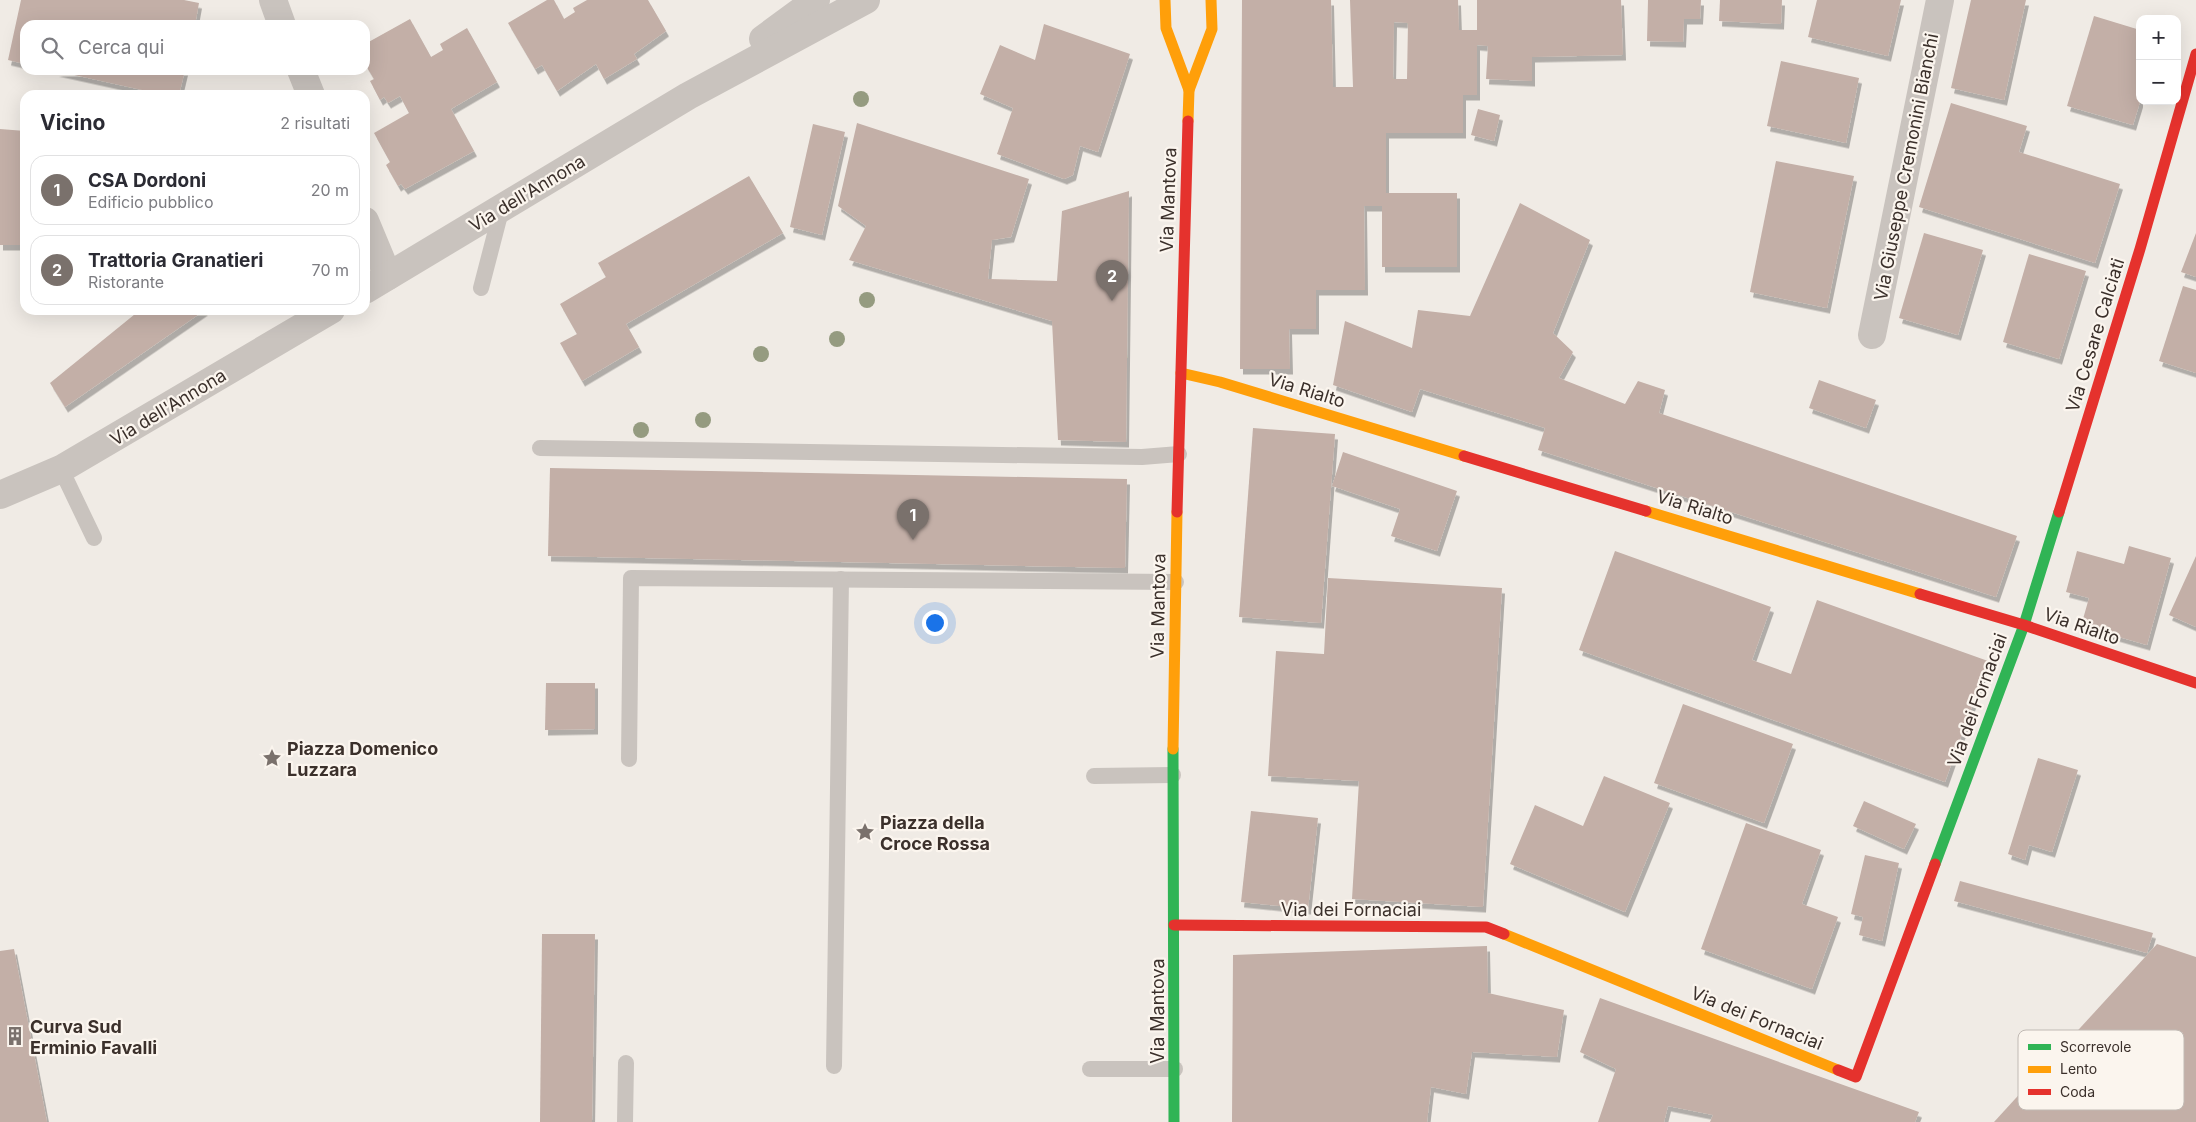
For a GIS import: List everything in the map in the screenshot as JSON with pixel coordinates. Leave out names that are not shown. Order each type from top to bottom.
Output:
[{"type":"street","points":[[273,0],[280,20]]},
{"type":"street","name":"Via dell'Annona","points":[[688,96],[816,0]]},
{"type":"street","name":"Via dell'Annona","points":[[370,287],[688,96],[866,0]]},
{"type":"street","name":"Via Mantova","points":[[1165,0],[1166,28],[1189,90]]},
{"type":"street","name":"Via Mantova","points":[[1174,1122],[1173,775],[1176,582],[1189,90],[1212,29],[1211,0]]},
{"type":"street","name":"Via Giuseppe Cremonini Bianchi","points":[[1872,335],[1940,0]]},
{"type":"street","name":"Via Cesare Calciati","points":[[2024,625],[2140,249],[2196,54]]},
{"type":"street","points":[[303,75],[309,90]]},
{"type":"street","points":[[370,233],[388,276]]},
{"type":"street","name":"Via dell'Annona","points":[[0,494],[61,469],[323,315]]},
{"type":"street","name":"Via Rialto","points":[[1181,374],[1220,382],[2024,625],[2196,683]]},
{"type":"street","name":"Via dei Fornaciai","points":[[1174,926],[1486,927],[1856,1077],[2024,625]]},
{"type":"lane","points":[[481,288],[502,207]]},
{"type":"lane","points":[[540,448],[1142,457],[1179,454]]},
{"type":"lane","points":[[61,469],[94,538]]},
{"type":"lane","points":[[629,759],[631,578],[1176,582]]},
{"type":"lane","points":[[834,1066],[841,579]]},
{"type":"lane","points":[[1094,776],[1173,775]]},
{"type":"lane","points":[[625,1122],[626,1063]]},
{"type":"lane","points":[[1090,1069],[1175,1069]]},
{"type":"building","points":[[21,0],[184,0],[199,3],[196,20],[20,20],[20,63],[8,60]]},
{"type":"building","points":[[547,0],[554,0],[564,19],[575,12],[573,8],[587,0],[648,0],[666,31],[634,54],[637,59],[604,79],[596,64],[557,91],[542,65],[535,69],[508,23]]},
{"type":"building","points":[[1242,0],[1331,0],[1333,87],[1353,87],[1350,0],[1458,0],[1459,30],[1477,30],[1477,0],[1621,0],[1623,55],[1532,57],[1532,81],[1486,79],[1488,46],[1477,45],[1477,95],[1463,95],[1463,133],[1386,133],[1386,193],[1457,193],[1457,267],[1382,267],[1382,206],[1364,206],[1365,290],[1316,290],[1316,329],[1289,329],[1290,369],[1240,369]],"holes":[[[1394,22],[1408,23],[1407,79],[1393,79]]]},
{"type":"building","points":[[1648,0],[1701,0],[1700,19],[1684,19],[1683,42],[1647,41]]},
{"type":"building","points":[[1720,0],[1782,0],[1781,24],[1719,21]]},
{"type":"building","points":[[1817,0],[1901,0],[1888,56],[1808,37]]},
{"type":"building","points":[[1971,0],[2026,0],[2004,100],[1951,88]]},
{"type":"building","points":[[2094,16],[2136,29],[2136,105],[2139,105],[2133,125],[2067,106]]},
{"type":"building","points":[[410,19],[431,57],[443,50],[440,44],[467,28],[497,82],[451,109],[474,151],[405,189],[401,184],[398,186],[386,165],[390,162],[374,133],[409,113],[400,96],[388,103],[384,97],[380,100],[370,81],[374,79],[370,72],[370,41]]},
{"type":"building","points":[[1044,24],[1130,54],[1098,152],[1080,146],[1073,175],[1064,179],[997,154],[1013,108],[980,94],[1000,45],[1035,60]]},
{"type":"building","points":[[1781,61],[1859,78],[1846,143],[1767,126]]},
{"type":"building","points":[[74,75],[184,75],[180,90],[142,90]]},
{"type":"building","points":[[1951,103],[2027,126],[2019,152],[2120,184],[2095,263],[1919,207]]},
{"type":"building","points":[[1478,109],[1500,115],[1494,141],[1471,135]]},
{"type":"building","points":[[857,123],[1029,179],[1011,237],[992,240],[988,279],[1057,281],[1062,211],[1129,191],[1126,442],[1058,440],[1052,321],[849,260],[866,226],[838,206]]},
{"type":"building","points":[[813,124],[845,132],[822,235],[790,227]]},
{"type":"building","points":[[0,129],[20,131],[20,245],[0,245]]},
{"type":"building","points":[[1776,161],[1854,176],[1827,308],[1750,292]]},
{"type":"building","points":[[749,176],[783,233],[626,324],[639,347],[582,381],[560,343],[577,334],[560,304],[606,277],[598,263]]},
{"type":"building","points":[[1520,203],[1590,240],[1553,333],[1573,352],[1559,378],[1625,404],[1638,381],[1665,390],[1659,413],[2017,536],[1996,597],[1538,450],[1545,428],[1420,389],[1412,412],[1333,385],[1345,321],[1412,348],[1418,310],[1470,316]]},
{"type":"building","points":[[1924,233],[1983,250],[1958,335],[1899,318]]},
{"type":"building","points":[[2196,233],[2196,277],[2181,272]]},
{"type":"building","points":[[2029,254],[2086,271],[2059,359],[2003,342]]},
{"type":"building","points":[[2183,286],[2196,290],[2196,373],[2159,361]]},
{"type":"building","points":[[134,315],[198,315],[65,407],[50,383]]},
{"type":"building","points":[[1819,380],[1876,400],[1866,428],[1809,408]]},
{"type":"building","points":[[1253,428],[1335,434],[1321,623],[1239,617]]},
{"type":"building","points":[[1343,452],[1457,491],[1437,551],[1391,536],[1400,509],[1332,486]]},
{"type":"building","points":[[550,468],[1127,479],[1125,568],[548,556]]},
{"type":"building","points":[[2129,546],[2171,558],[2147,645],[2081,626],[2089,598],[2066,592],[2077,551],[2124,564]]},
{"type":"building","points":[[1615,551],[1771,607],[1752,660],[1791,674],[1817,600],[1988,661],[1945,782],[1579,650]]},
{"type":"building","points":[[2196,556],[2196,627],[2169,615]]},
{"type":"building","points":[[1328,578],[1502,588],[1483,907],[1352,899],[1359,781],[1268,776],[1276,651],[1324,654]]},
{"type":"building","points":[[546,683],[595,683],[595,729],[545,730]]},
{"type":"building","points":[[1683,704],[1793,744],[1764,823],[1654,783]]},
{"type":"building","points":[[2038,758],[2078,770],[2052,852],[2029,845],[2025,860],[2008,854]]},
{"type":"building","points":[[1604,776],[1670,803],[1625,912],[1510,864],[1535,805],[1583,826]]},
{"type":"building","points":[[1864,801],[1916,824],[1904,849],[1853,826]]},
{"type":"building","points":[[1251,811],[1318,818],[1308,909],[1241,902]]},
{"type":"building","points":[[1746,823],[1821,850],[1802,904],[1838,917],[1812,989],[1701,949]]},
{"type":"building","points":[[1865,855],[1899,863],[1882,941],[1859,935],[1863,917],[1851,914]]},
{"type":"building","points":[[1960,881],[2153,933],[2147,953],[1954,901]]},
{"type":"building","points":[[542,934],[595,934],[592,1122],[540,1122]]},
{"type":"building","points":[[2157,944],[2196,957],[2196,1122],[1994,1122],[2018,1096],[2018,1110],[2184,1110],[2184,1030],[2078,1030]]},
{"type":"building","points":[[1487,946],[1488,993],[1564,1010],[1557,1057],[1472,1052],[1466,1094],[1431,1087],[1427,1122],[1232,1122],[1233,955]]},
{"type":"building","name":"Curva Sud Erminio Favalli","points":[[14,949],[47,1122],[0,1122],[0,951]]},
{"type":"building","points":[[1600,998],[1919,1112],[1915,1122],[1710,1122],[1713,1115],[1668,1106],[1664,1122],[1598,1122],[1616,1069],[1580,1052]]},
{"type":"traffic: fast","points":[[1935,864],[2024,625],[2059,512]]},
{"type":"traffic: fast","points":[[1173,749],[1174,1122]]},
{"type":"traffic: slow","points":[[1165,0],[1166,28],[1189,90]]},
{"type":"traffic: slow","points":[[1188,121],[1189,90],[1212,29],[1211,0]]},
{"type":"traffic: slow","points":[[1181,373],[1220,382],[1464,456]]},
{"type":"traffic: slow","points":[[1646,511],[1920,594]]},
{"type":"traffic: slow","points":[[1173,749],[1177,512]]},
{"type":"traffic: slow","points":[[1504,934],[1838,1070]]},
{"type":"traffic: jam","points":[[2059,512],[2140,249],[2196,54]]},
{"type":"traffic: jam","points":[[1177,512],[1188,121]]},
{"type":"traffic: jam","points":[[1464,456],[1646,511]]},
{"type":"traffic: jam","points":[[1920,594],[2024,625],[2196,683]]},
{"type":"traffic: jam","points":[[1838,1070],[1856,1077],[1935,864]]},
{"type":"traffic: jam","points":[[1174,925],[1486,927],[1504,934]]},
{"type":"place","name":"Trattoria Granatieri","points":[[1112,301]]},
{"type":"place","name":"CSA Dordoni","points":[[913,540]]},
{"type":"place","name":"Piazza Domenico Luzzara","points":[[272,758]]},
{"type":"place","name":"Piazza della Croce Rossa","points":[[865,832]]},
{"type":"place","name":"Curva Sud Erminio Favalli","points":[[15,1036]]}]
